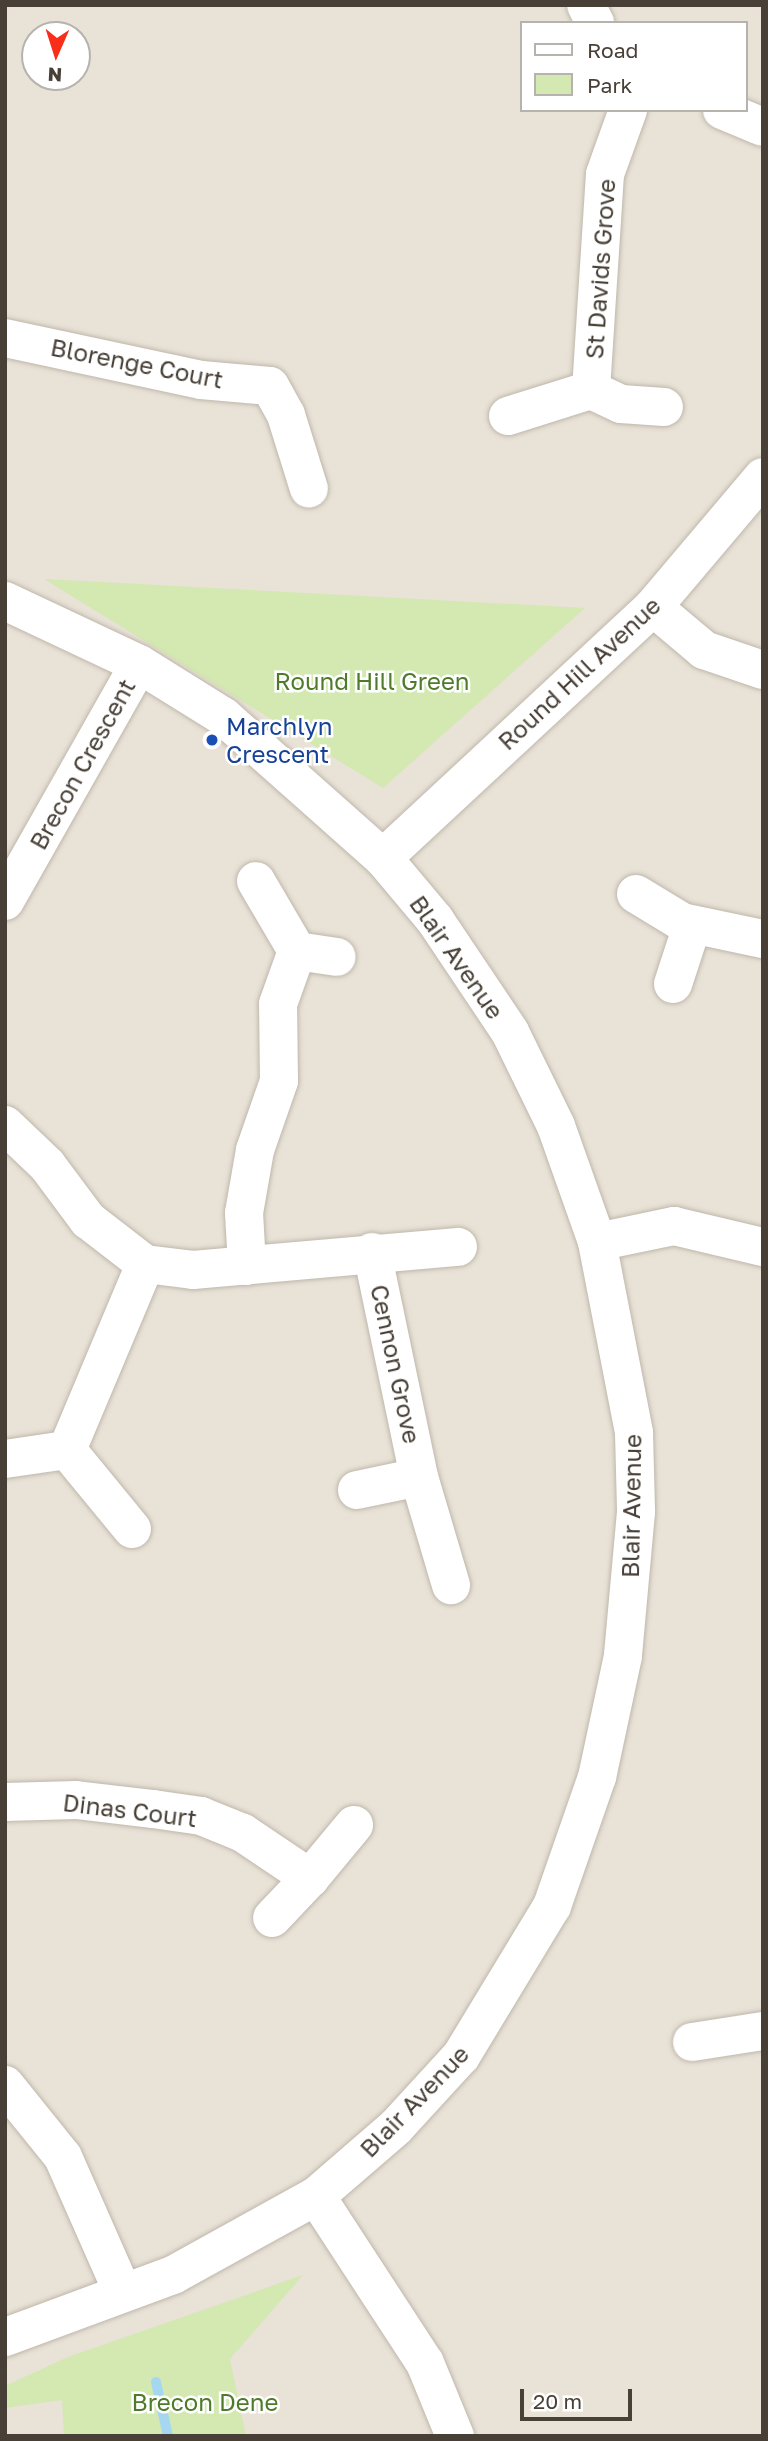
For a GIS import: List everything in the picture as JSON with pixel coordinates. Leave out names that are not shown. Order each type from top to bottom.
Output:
[{"type":"street","points":[[586,5],[594,21]]},
{"type":"street","name":"St Davids Grove","points":[[591,390],[605,174],[627,112]]},
{"type":"street","points":[[727,112],[763,127]]},
{"type":"street","name":"Blorenge Court","points":[[5,338],[201,380],[270,386],[286,415],[309,489]]},
{"type":"street","name":"St Davids Grove","points":[[508,416],[591,390],[621,404],[664,407]]},
{"type":"street","name":"Round Hill Avenue","points":[[383,858],[653,607],[763,477]]},
{"type":"street","name":"Blair Avenue","points":[[5,601],[139,664],[224,717],[383,858],[435,920],[510,1032],[556,1126],[597,1242],[634,1433],[636,1512],[623,1656],[597,1777],[552,1906],[461,2056],[396,2127],[316,2196],[173,2275],[121,2291],[5,2337]]},
{"type":"street","points":[[653,607],[704,650],[763,670]]},
{"type":"street","name":"Brecon Crescent","points":[[6,898],[139,664]]},
{"type":"street","points":[[256,881],[297,951]]},
{"type":"street","points":[[636,894],[692,926],[763,939]]},
{"type":"street","points":[[673,984],[692,926]]},
{"type":"street","points":[[297,951],[337,957]]},
{"type":"street","points":[[247,1266],[244,1213],[255,1150],[279,1081],[278,1004],[297,951]]},
{"type":"street","points":[[5,1125],[88,1220],[145,1264],[67,1450]]},
{"type":"street","points":[[597,1242],[674,1226],[763,1247]]},
{"type":"street","name":"Cennon Grove","points":[[145,1264],[247,1266],[372,1252],[458,1247]]},
{"type":"street","name":"Cennon Grove","points":[[372,1252],[419,1477],[451,1585]]},
{"type":"street","points":[[5,1459],[67,1450]]},
{"type":"street","points":[[67,1450],[132,1529]]},
{"type":"street","name":"Cennon Grove","points":[[357,1490],[419,1477]]},
{"type":"street","name":"Dinas Court","points":[[5,1802],[76,1800],[201,1816],[243,1833],[310,1878]]},
{"type":"street","points":[[272,1918],[354,1825]]},
{"type":"street","points":[[692,2042],[763,2031]]},
{"type":"street","points":[[5,2085],[63,2157],[121,2291]]},
{"type":"street","points":[[316,2196],[425,2363],[455,2436]]},
{"type":"shaded area","points":[[5,5],[763,5],[763,2436],[5,2436]]},
{"type":"green space","name":"Round Hill Green","points":[[44,579],[585,608],[383,788]]},
{"type":"green space","name":"Brecon Dene","points":[[303,2275],[230,2359],[246,2436],[64,2436],[62,2400],[5,2408],[5,2386],[68,2357]]},
{"type":"waterway","points":[[156,2382],[168,2436]]},
{"type":"place","name":"Marchlyn Crescent","points":[[212,740]]}]
